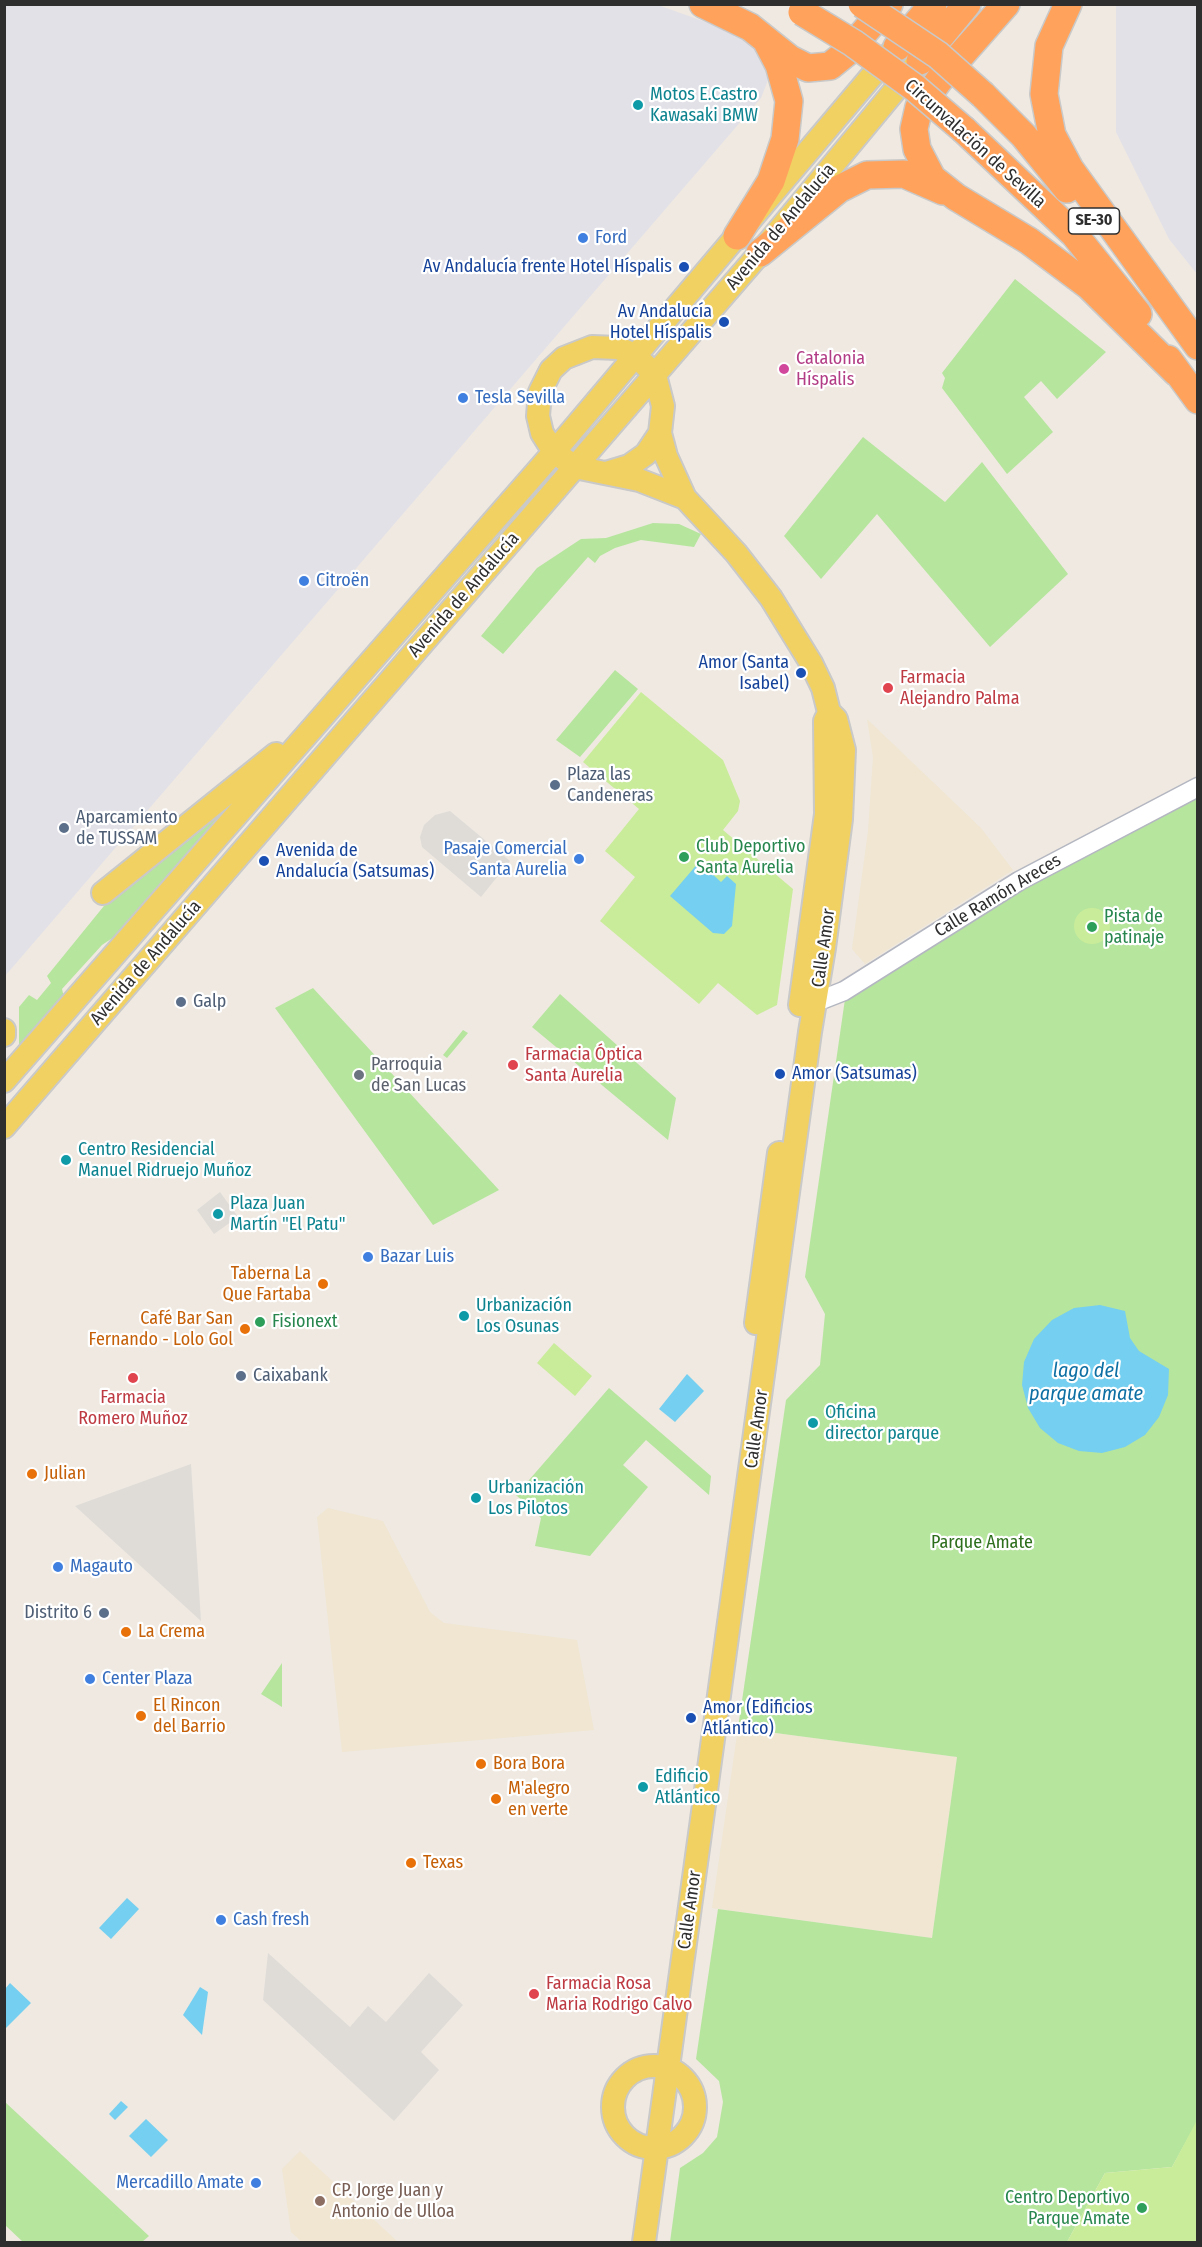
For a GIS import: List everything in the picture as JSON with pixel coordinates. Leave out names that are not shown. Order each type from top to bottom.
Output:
[{"type":"highway","points":[[703,4],[750,27],[790,59],[808,68],[831,66],[846,53],[889,4]]},
{"type":"highway","name":"Circunvalación de Sevilla","points":[[862,4],[938,55],[1024,136],[1081,204],[1197,355]]},
{"type":"highway","points":[[897,47],[950,11],[972,4]]},
{"type":"highway","points":[[956,197],[932,178],[917,149],[914,129],[919,107],[1006,4]]},
{"type":"highway","points":[[1068,4],[1049,46],[1044,94],[1052,135],[1070,169],[1197,346]]},
{"type":"highway","name":"Circunvalación de Sevilla","points":[[795,8],[853,43],[915,88],[964,130],[1074,234],[1138,313],[1197,400]]},
{"type":"highway","points":[[920,61],[950,11]]},
{"type":"highway","points":[[737,236],[771,181],[785,139],[789,101],[778,65],[766,41]]},
{"type":"highway","points":[[760,253],[839,189],[867,175],[904,174],[956,197],[1029,241],[1089,286],[1176,372]]},
{"type":"main road","name":"Avenida de Andalucía","points":[[4,1081],[554,452],[897,47]]},
{"type":"main road","name":"Avenida de Andalucía","points":[[4,1127],[760,253],[920,61]]},
{"type":"main road","points":[[575,467],[554,452],[542,433],[538,416],[540,392],[551,370],[564,358],[592,347],[618,348],[635,355],[655,375],[663,406],[660,433],[646,454],[629,466],[606,473]]},
{"type":"main road","name":"Calle Amor","points":[[649,2147],[808,1001],[826,814],[825,721],[829,712],[823,688],[771,598],[736,553],[685,498],[666,456],[660,433]]},
{"type":"main road","name":"Calle Amor","points":[[575,467],[639,480],[685,498]]},
{"type":"main road","points":[[103,893],[321,718]]},
{"type":"main road","points":[[4,1030],[4,1035]]},
{"type":"main road","points":[[661,2066],[680,2074],[690,2085],[695,2098],[695,2113],[691,2126],[682,2138],[670,2145],[649,2147],[628,2139],[619,2129],[612,2104],[623,2079],[642,2067],[661,2066]]},
{"type":"main road","points":[[630,2242],[649,2147]]},
{"type":"main road","points":[[644,2242],[649,2147]]},
{"type":"street","name":"Calle Ramón Areces","points":[[808,1001],[844,991],[1038,870],[1197,787]]},
{"type":"shaded area","points":[[655,4],[748,37],[768,63],[765,72],[768,80],[761,98],[5,976],[5,5]]},
{"type":"shaded area","points":[[1116,5],[1197,5],[1197,274],[1169,239],[1116,132]]},
{"type":"shaded area","points":[[867,719],[981,828],[1013,870],[865,964],[852,949],[868,831],[873,757]]},
{"type":"shaded area","points":[[450,811],[510,861],[481,897],[422,847],[420,837],[424,825],[435,815]]},
{"type":"shaded area","name":"Plaza Juan Martín \"El Patu\"","points":[[220,1192],[238,1217],[214,1234],[197,1210]]},
{"type":"shaded area","points":[[191,1464],[201,1621],[75,1506]]},
{"type":"shaded area","points":[[328,1508],[383,1521],[430,1612],[444,1623],[577,1640],[594,1730],[342,1752],[317,1517]]},
{"type":"shaded area","points":[[738,1728],[957,1757],[932,1938],[712,1908]]},
{"type":"shaded area","points":[[268,1953],[350,2027],[368,2006],[386,2022],[429,1973],[463,2005],[421,2052],[439,2070],[394,2121],[263,2000]]},
{"type":"shaded area","name":"CP. Jorge Juan y Antonio de Ulloa","points":[[300,2151],[398,2242],[302,2242],[291,2232],[282,2169]]},
{"type":"green space","points":[[1015,279],[1106,352],[1057,399],[1041,381],[1024,397],[1053,432],[1007,474],[942,388],[945,378],[942,373]]},
{"type":"green space","points":[[863,437],[945,502],[982,462],[1068,574],[990,647],[877,514],[821,579],[784,536]]},
{"type":"green space","points":[[653,523],[679,524],[701,534],[694,547],[641,540],[615,548],[600,556],[595,563],[588,557],[503,654],[481,636],[537,568],[581,539],[606,538]]},
{"type":"green space","points":[[615,670],[638,689],[580,757],[556,740]]},
{"type":"green space","name":"Club Deportivo Santa Aurelia","points":[[641,692],[723,760],[740,801],[738,811],[723,830],[793,889],[777,1005],[757,1015],[718,983],[699,1004],[600,921],[635,877],[605,851],[639,809],[583,762]]},
{"type":"green space","points":[[265,772],[129,927],[102,945],[62,989],[65,1002],[19,1054],[19,1007],[29,995],[37,1000],[51,983],[47,976],[121,885]]},
{"type":"green space","name":"Parque Amate","points":[[1197,797],[1197,2122],[1172,2167],[1105,2173],[1067,2242],[670,2242],[680,2168],[703,2153],[717,2137],[723,2102],[719,2081],[696,2059],[718,1909],[932,1938],[957,1757],[738,1728],[786,1400],[820,1365],[825,1314],[805,1277],[845,999],[1025,888]]},
{"type":"green space","name":"Pista de patinaje","points":[[1092,908],[1105,913],[1110,926],[1105,939],[1092,944],[1079,939],[1074,926],[1079,913]]},
{"type":"green space","points":[[313,988],[499,1190],[433,1225],[275,1008]]},
{"type":"green space","points":[[560,994],[676,1098],[668,1140],[532,1027]]},
{"type":"green space","points":[[463,1030],[468,1033],[447,1058],[443,1055]]},
{"type":"green space","points":[[554,1343],[592,1376],[575,1396],[537,1363]]},
{"type":"green space","points":[[609,1388],[711,1476],[709,1495],[646,1440],[623,1465],[648,1487],[590,1556],[535,1546],[541,1518],[516,1495]]},
{"type":"green space","points":[[282,1663],[282,1707],[261,1694]]},
{"type":"green space","points":[[5,2102],[149,2236],[142,2242],[23,2242],[5,2225]]},
{"type":"green space","name":"Centro Deportivo Parque Amate","points":[[1197,2120],[1197,2242],[1067,2242],[1105,2173],[1172,2167]]},
{"type":"water","points":[[699,862],[721,882],[727,876],[736,884],[732,926],[724,934],[713,933],[670,896]]},
{"type":"water","name":"lago del parque amate","points":[[1100,1305],[1125,1311],[1130,1338],[1139,1351],[1169,1369],[1168,1395],[1159,1417],[1145,1435],[1125,1447],[1102,1453],[1079,1451],[1058,1443],[1040,1428],[1028,1408],[1022,1385],[1024,1362],[1034,1339],[1052,1320],[1074,1308]]},
{"type":"water","points":[[687,1374],[704,1391],[675,1422],[659,1409]]},
{"type":"water","points":[[127,1898],[139,1909],[111,1939],[99,1928]]},
{"type":"water","points":[[10,1983],[31,2003],[5,2029],[5,1989]]},
{"type":"water","points":[[200,1987],[208,1992],[202,2035],[183,2015]]},
{"type":"water","points":[[121,2101],[128,2107],[115,2120],[109,2114]]},
{"type":"water","points":[[146,2119],[168,2140],[151,2157],[129,2136]]},
{"type":"place","name":"Motos E.Castro Kawasaki BMW","points":[[638,105]]},
{"type":"place","name":"Ford","points":[[583,238]]},
{"type":"place","name":"Av Andalucía frente Hotel Híspalis","points":[[684,267]]},
{"type":"place","name":"Av Andalucía Hotel Híspalis","points":[[724,322]]},
{"type":"place","name":"Catalonia Híspalis","points":[[784,369]]},
{"type":"place","name":"Tesla Sevilla","points":[[463,398]]},
{"type":"place","name":"Citroën","points":[[304,581]]},
{"type":"place","name":"Amor (Santa Isabel)","points":[[801,673]]},
{"type":"place","name":"Farmacia Alejandro Palma","points":[[888,688]]},
{"type":"place","name":"Plaza las Candeneras","points":[[555,785]]},
{"type":"place","name":"Aparcamiento de TUSSAM","points":[[64,828]]},
{"type":"place","name":"Club Deportivo Santa Aurelia","points":[[684,857]]},
{"type":"place","name":"Pasaje Comercial Santa Aurelia","points":[[579,859]]},
{"type":"place","name":"Avenida de Andalucía (Satsumas)","points":[[264,861]]},
{"type":"place","name":"Pista de patinaje","points":[[1092,927]]},
{"type":"place","name":"Galp","points":[[181,1002]]},
{"type":"place","name":"Farmacia Óptica Santa Aurelia","points":[[513,1065]]},
{"type":"place","name":"Amor (Satsumas)","points":[[780,1074]]},
{"type":"place","name":"Parroquia de San Lucas","points":[[359,1075]]},
{"type":"place","name":"Centro Residencial Manuel Ridruejo Muñoz","points":[[66,1160]]},
{"type":"place","name":"Plaza Juan Martín \"El Patu\"","points":[[218,1214]]},
{"type":"place","name":"Bazar Luis","points":[[368,1257]]},
{"type":"place","name":"Taberna La Que Fartaba","points":[[323,1284]]},
{"type":"place","name":"Urbanización Los Osunas","points":[[464,1316]]},
{"type":"place","name":"Fisionext","points":[[260,1322]]},
{"type":"place","name":"Café Bar San Fernando - Lolo Gol","points":[[245,1329]]},
{"type":"place","name":"Caixabank","points":[[241,1376]]},
{"type":"place","name":"Farmacia Romero Muñoz","points":[[133,1378]]},
{"type":"place","name":"Oficina director parque","points":[[813,1423]]},
{"type":"place","name":"Julian","points":[[32,1474]]},
{"type":"place","name":"Urbanización Los Pilotos","points":[[476,1498]]},
{"type":"place","name":"Magauto","points":[[58,1567]]},
{"type":"place","name":"Distrito 6","points":[[104,1613]]},
{"type":"place","name":"La Crema","points":[[126,1632]]},
{"type":"place","name":"Center Plaza","points":[[90,1679]]},
{"type":"place","name":"El Rincon del Barrio","points":[[141,1716]]},
{"type":"place","name":"Amor (Edificios Atlántico)","points":[[691,1718]]},
{"type":"place","name":"Bora Bora","points":[[481,1764]]},
{"type":"place","name":"Edificio Atlántico","points":[[643,1787]]},
{"type":"place","name":"M'alegro en verte","points":[[496,1799]]},
{"type":"place","name":"Texas","points":[[411,1863]]},
{"type":"place","name":"Cash fresh","points":[[221,1920]]},
{"type":"place","name":"Farmacia Rosa Maria Rodrigo Calvo","points":[[534,1994]]},
{"type":"place","name":"Mercadillo Amate","points":[[256,2183]]},
{"type":"place","name":"CP. Jorge Juan y Antonio de Ulloa","points":[[320,2201]]},
{"type":"place","name":"Centro Deportivo Parque Amate","points":[[1142,2208]]}]
